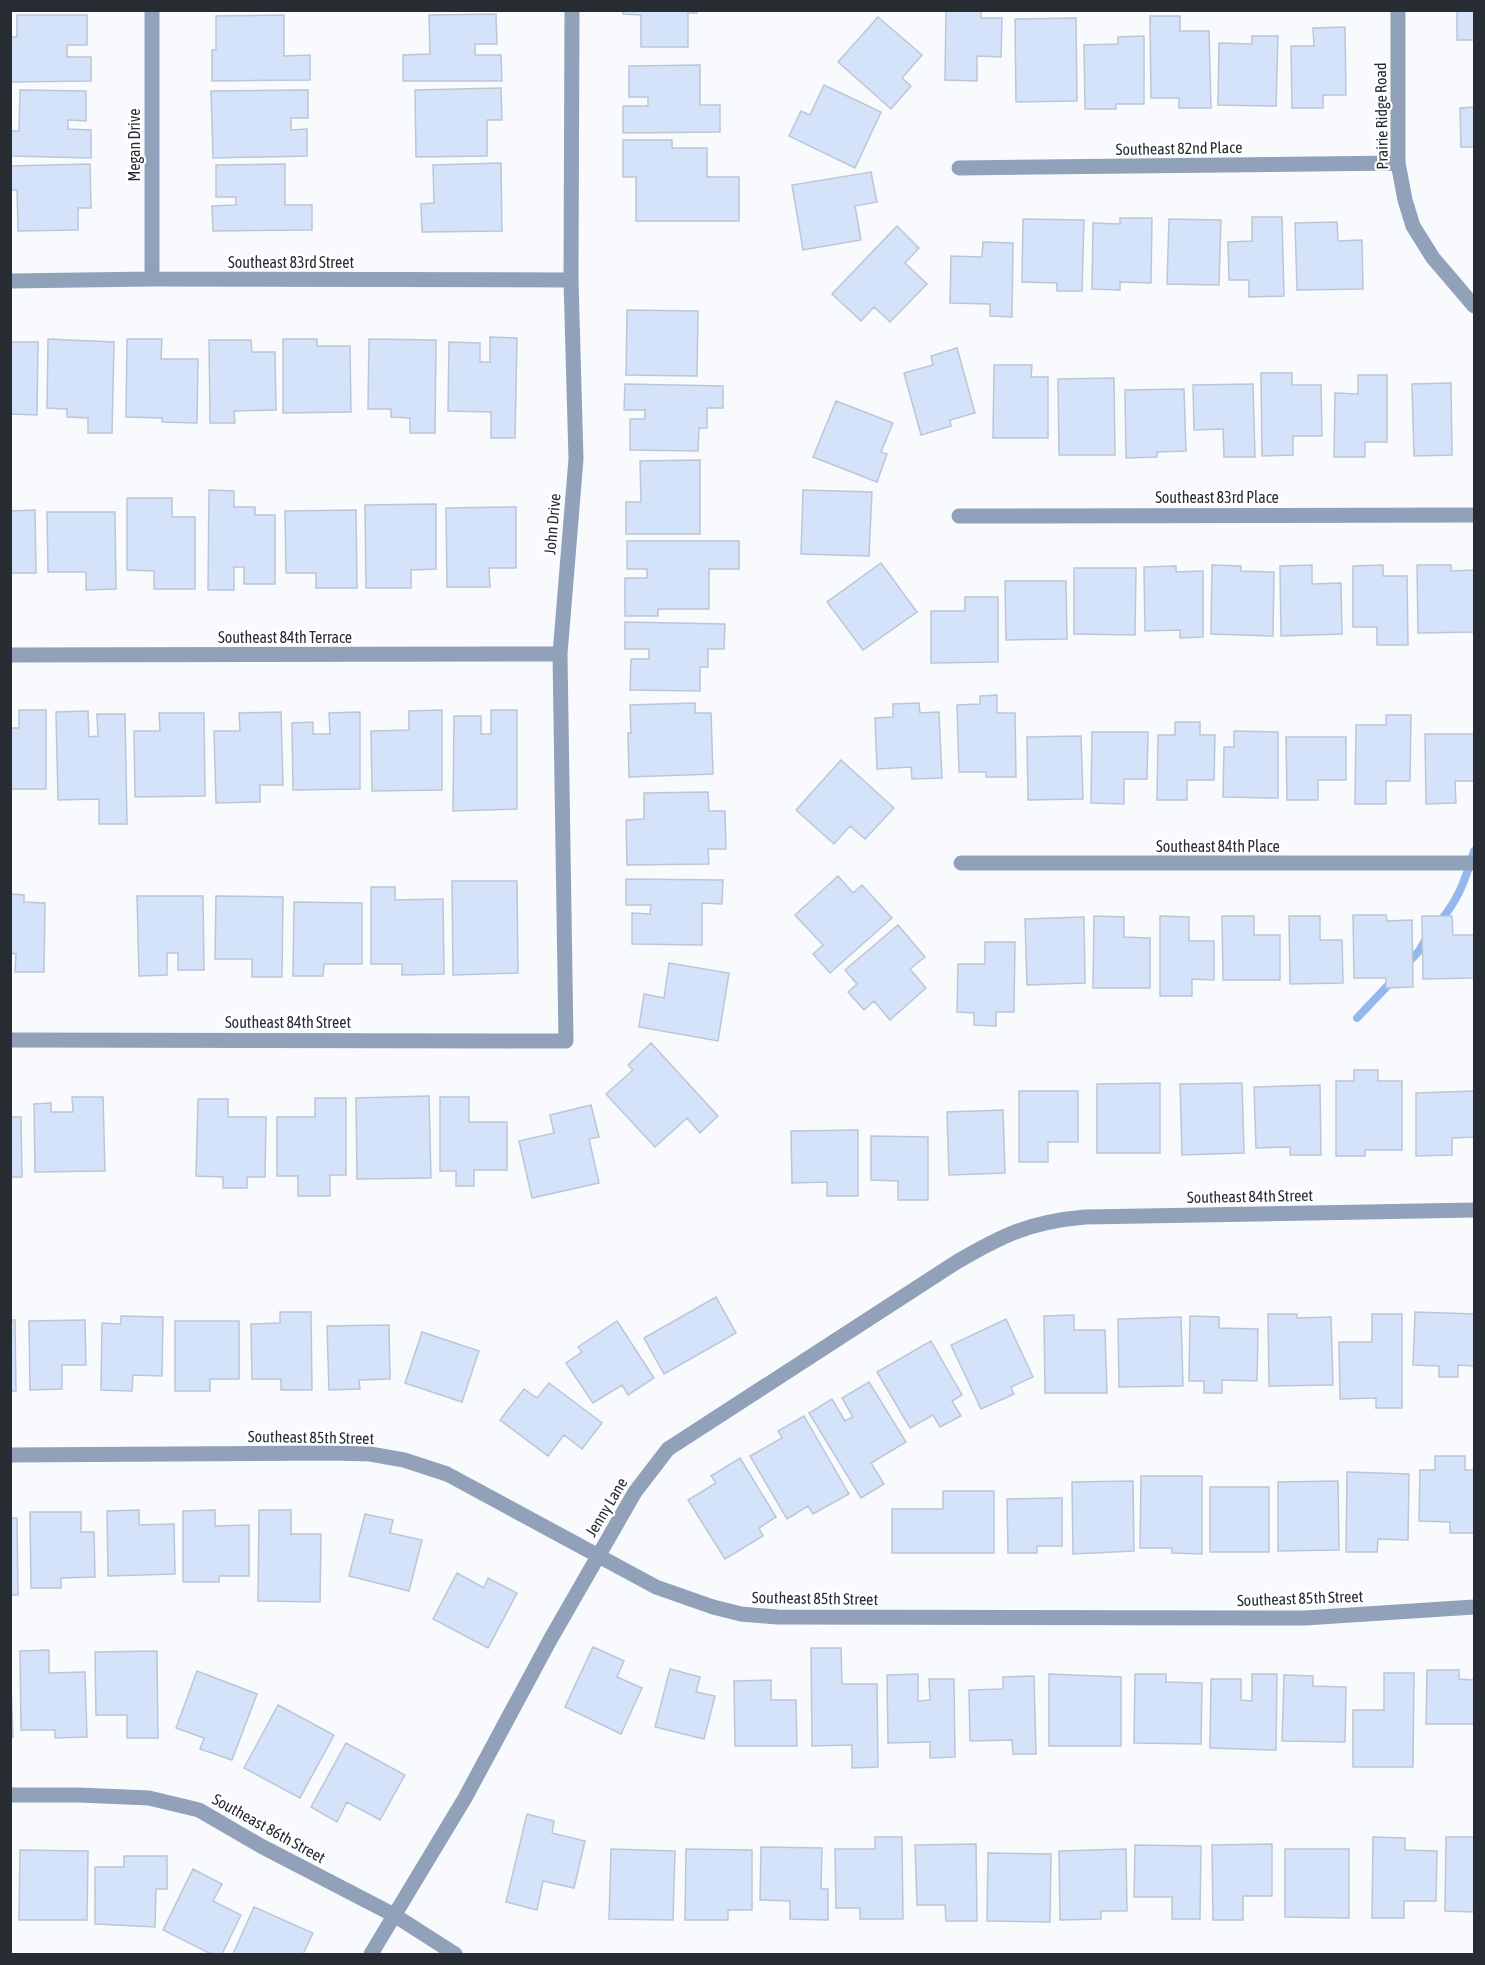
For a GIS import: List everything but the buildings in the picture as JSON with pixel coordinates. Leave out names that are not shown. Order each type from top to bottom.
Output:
[{"type":"street","name":"Megan Drive","points":[[152,10],[152,279]]},
{"type":"street","name":"John Drive","points":[[566,1041],[560,654],[576,459],[571,280],[572,10]]},
{"type":"street","name":"Prairie Ridge Road","points":[[1398,10],[1398,164],[1405,200],[1413,226],[1433,258],[1474,306]]},
{"type":"street","name":"Southeast 82nd Place","points":[[959,168],[1398,164]]},
{"type":"street","name":"Southeast 83rd Street","points":[[10,281],[571,280]]},
{"type":"street","name":"Southeast 83rd Place","points":[[959,516],[1474,514]]},
{"type":"street","name":"Southeast 84th Terrace","points":[[10,655],[560,654]]},
{"type":"street","name":"Southeast 84th Place","points":[[961,863],[1474,863]]},
{"type":"street","name":"Southeast 84th Street","points":[[10,1040],[566,1041]]},
{"type":"street","name":"Southeast 84th Street","points":[[1027,1226],[1085,1217],[1474,1210]]},
{"type":"street","name":"Jenny Lane","points":[[370,1954],[465,1798],[635,1492],[668,1449],[955,1263],[993,1240],[1027,1226]]},
{"type":"street","name":"Southeast 85th Street","points":[[10,1455],[370,1454],[404,1460],[447,1474],[656,1587],[713,1607],[741,1614],[777,1617],[1305,1618],[1474,1607]]},
{"type":"street","name":"Southeast 86th Street","points":[[10,1795],[149,1798],[199,1810],[261,1846],[394,1914],[455,1954]]},
{"type":"waterway","points":[[1437,925],[1460,890],[1474,851]]},
{"type":"waterway","points":[[1406,965],[1419,951],[1427,937]]},
{"type":"waterway","points":[[1357,1018],[1394,979]]}]
